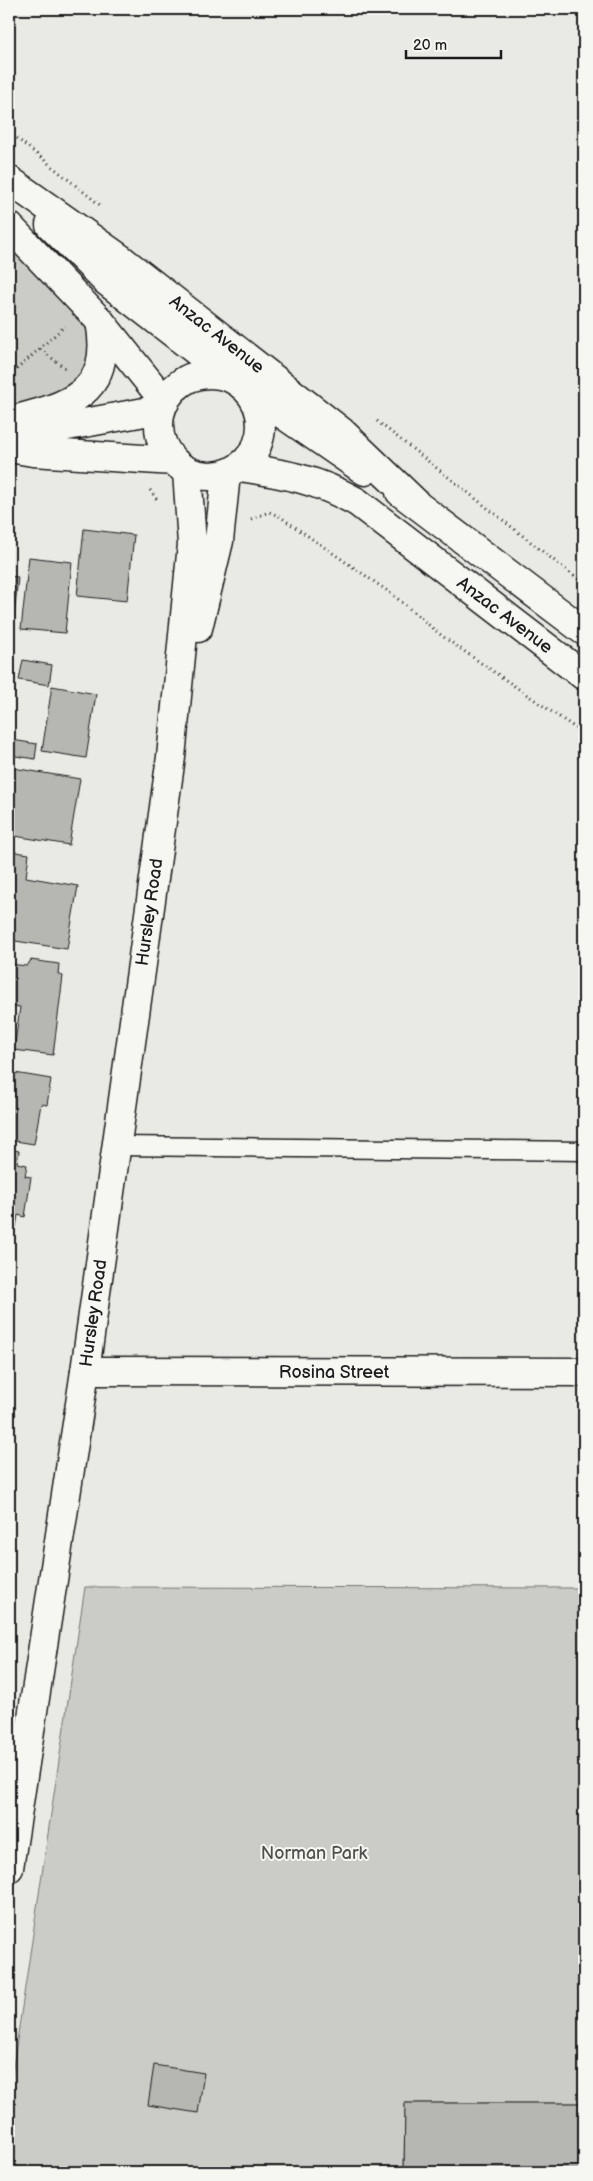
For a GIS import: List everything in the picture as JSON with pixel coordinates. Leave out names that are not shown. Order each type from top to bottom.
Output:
[{"type":"main road","name":"Anzac Avenue","points":[[9,181],[106,281],[240,384],[333,450],[415,502],[584,631]]},
{"type":"main road","name":"Anzac Avenue","points":[[9,181],[120,259],[342,432],[415,502]]},
{"type":"main road","points":[[9,226],[100,321],[163,405]]},
{"type":"main road","points":[[9,421],[58,408],[82,394],[98,369],[103,354],[100,321]]},
{"type":"main road","points":[[9,448],[180,466],[206,476],[233,470],[250,457],[258,444],[261,429],[260,415],[240,384],[218,374],[202,374],[187,379],[174,389],[163,405],[160,437],[165,450],[180,466]]},
{"type":"main road","points":[[9,436],[74,426],[163,405]]},
{"type":"main road","name":"Hursley Road","points":[[9,1868],[84,1371],[171,757],[192,544],[180,466]]},
{"type":"main road","name":"Anzac Avenue","points":[[233,470],[289,474],[338,491],[357,502],[584,676]]},
{"type":"main road","name":"Hursley Road","points":[[171,757],[233,470]]},
{"type":"main road","name":"Rosina Street","points":[[84,1371],[584,1372]]},
{"type":"lane","points":[[116,1146],[584,1150]]},
{"type":"path","points":[[9,132],[102,205]]},
{"type":"path","points":[[9,376],[67,324]]},
{"type":"path","points":[[40,349],[69,370]]},
{"type":"path","points":[[148,488],[164,509]]},
{"type":"path","points":[[248,520],[269,512],[279,516],[392,594],[442,636],[584,734]]},
{"type":"green space","points":[[9,247],[70,305],[89,330],[92,344],[82,381],[48,400],[9,405]]},
{"type":"green space","name":"Norman Park","points":[[85,1587],[584,1588],[584,2103],[405,2103],[404,2172],[9,2172],[9,2094]]},
{"type":"building","points":[[84,529],[134,535],[127,601],[77,596]]},
{"type":"building","points":[[29,557],[72,562],[65,633],[21,629]]},
{"type":"building","points":[[9,576],[18,577],[14,618],[9,618]]},
{"type":"building","points":[[23,660],[52,665],[49,685],[19,680]]},
{"type":"building","points":[[52,686],[96,694],[86,758],[42,751]]},
{"type":"building","points":[[12,740],[37,744],[35,759],[9,755]]},
{"type":"building","points":[[13,768],[80,779],[69,845],[9,835],[9,792]]},
{"type":"building","points":[[9,851],[29,854],[26,877],[78,886],[67,949],[9,940]]},
{"type":"building","points":[[31,960],[59,964],[58,974],[63,976],[53,1055],[14,1050],[20,1007],[9,1006],[9,964],[27,966]]},
{"type":"building","points":[[9,1072],[51,1079],[47,1105],[41,1104],[34,1144],[9,1140]]},
{"type":"building","points":[[9,1149],[19,1151],[17,1163],[27,1165],[25,1176],[31,1177],[25,1217],[18,1215],[16,1227],[9,1226]]},
{"type":"building","points":[[154,2065],[204,2073],[198,2113],[148,2105]]},
{"type":"building","points":[[405,2103],[584,2103],[584,2172],[404,2172]]}]
